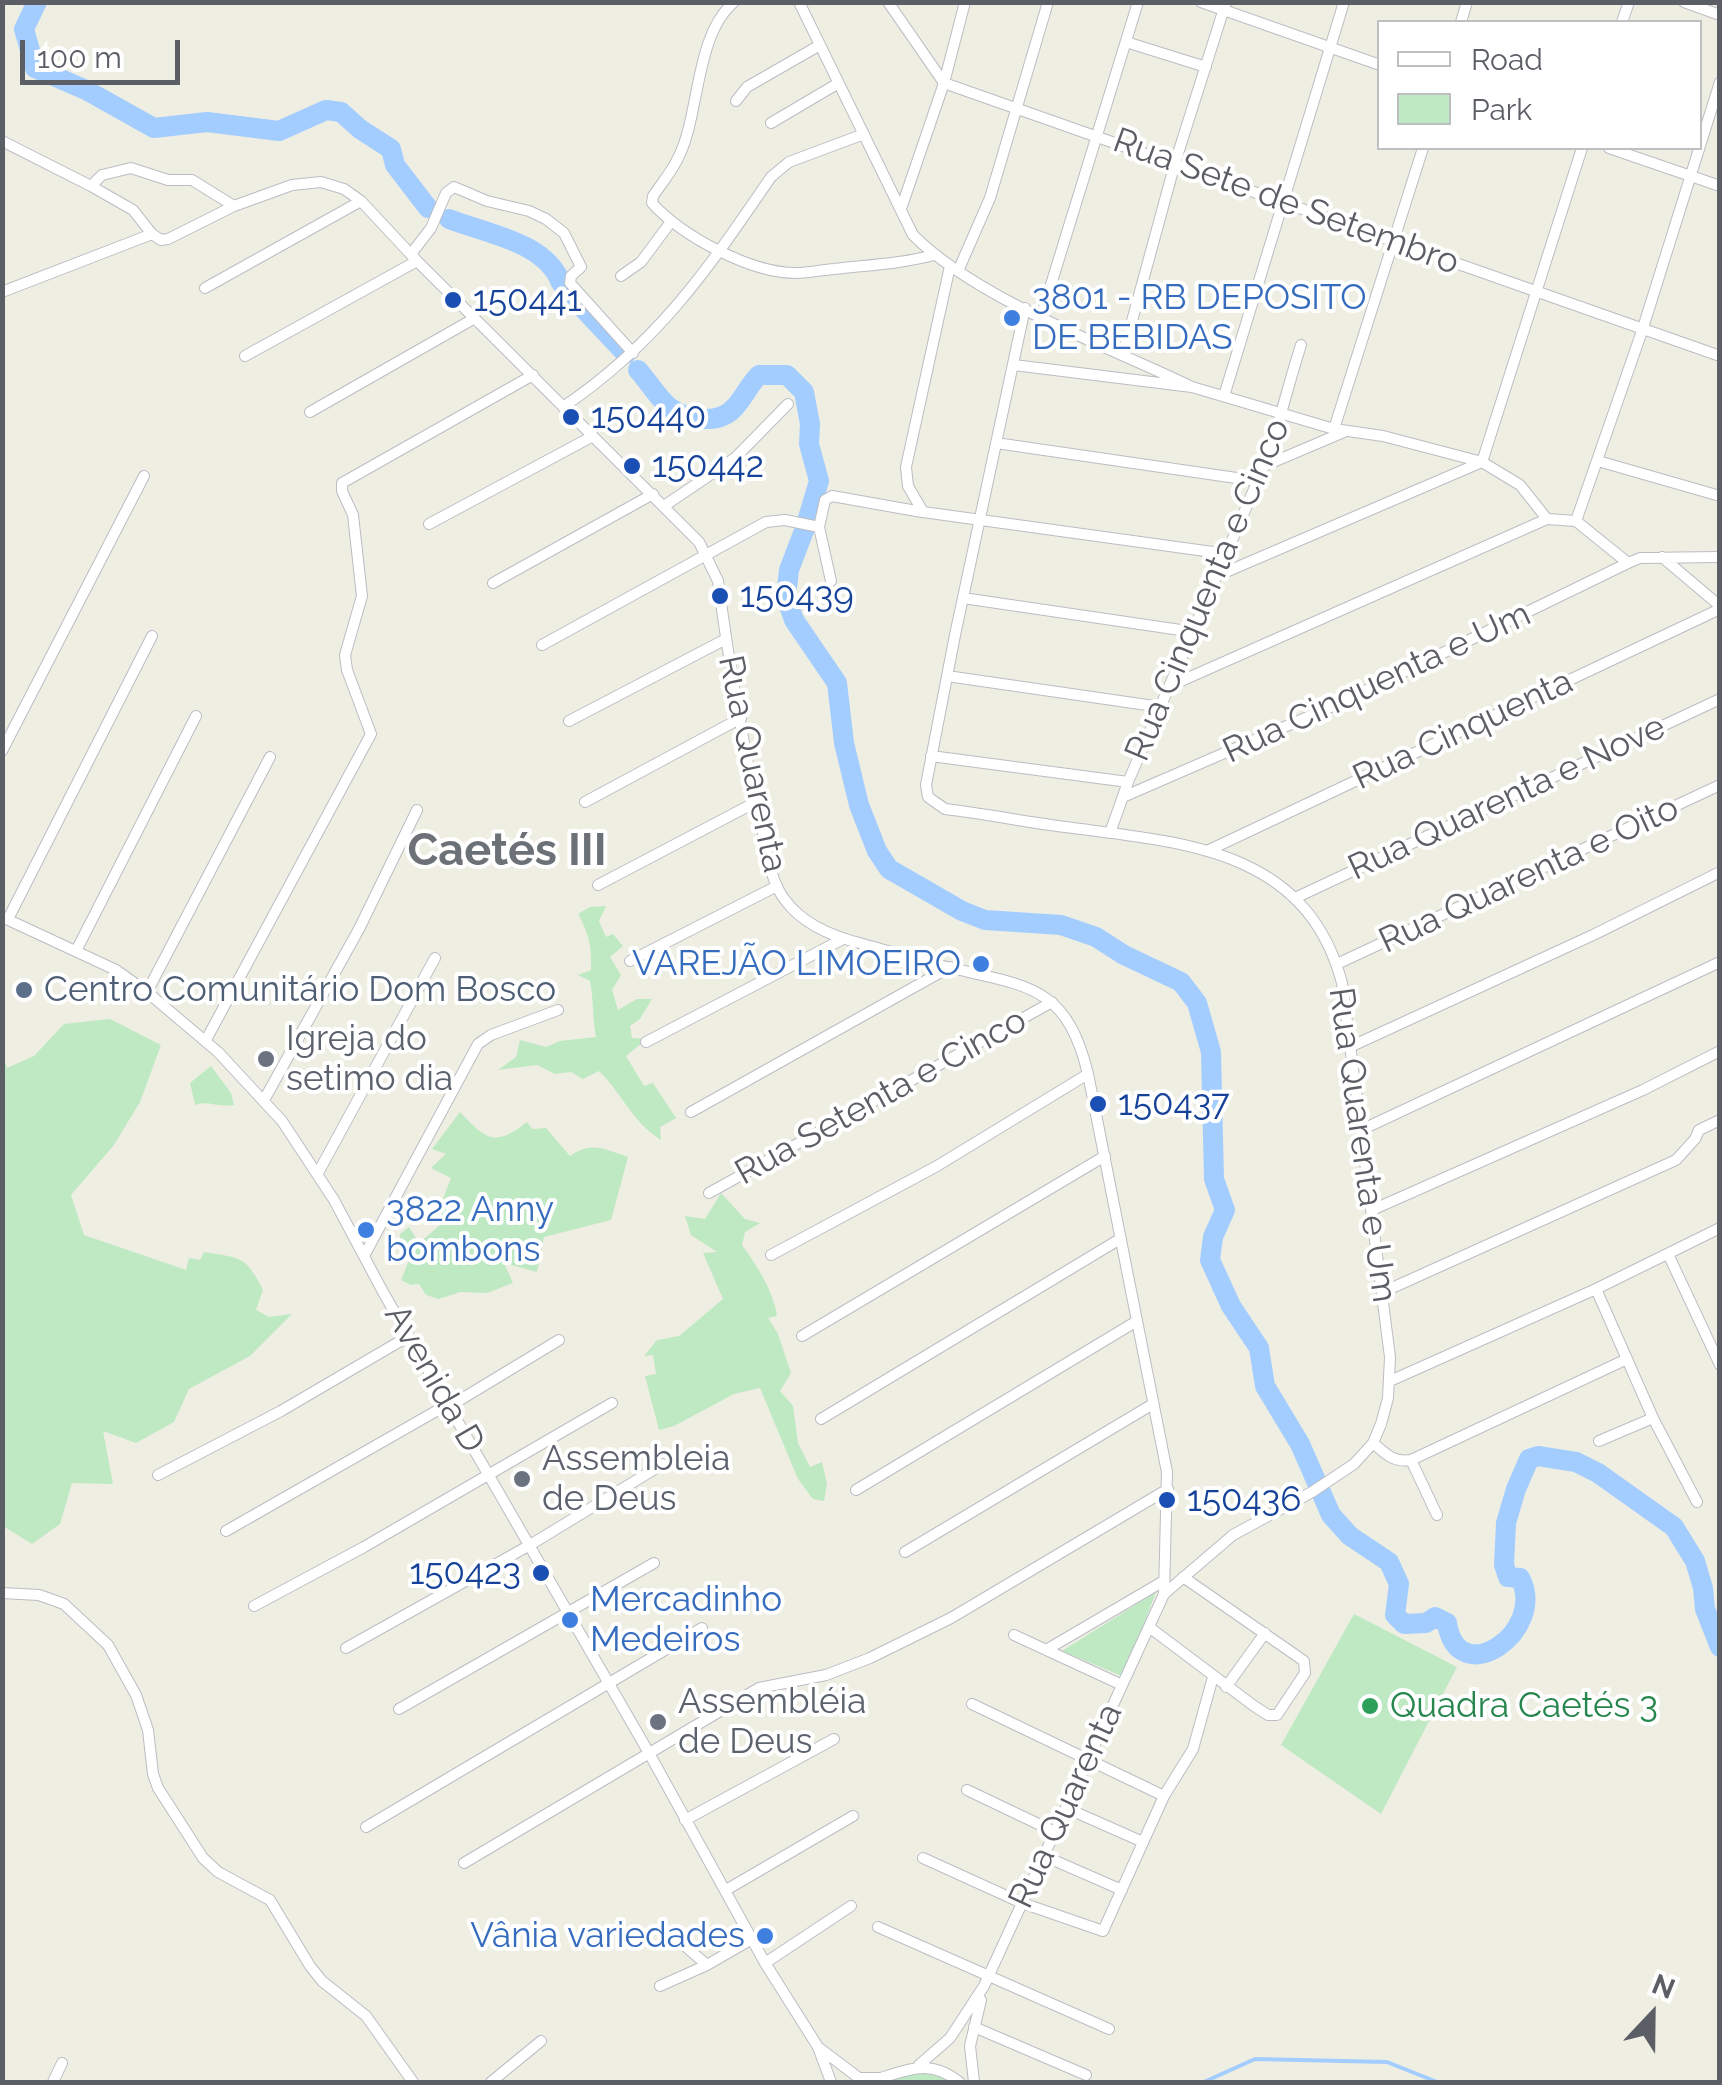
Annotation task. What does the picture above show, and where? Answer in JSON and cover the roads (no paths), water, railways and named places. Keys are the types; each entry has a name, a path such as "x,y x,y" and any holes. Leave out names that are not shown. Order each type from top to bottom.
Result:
{"street":[{"path":"734,2 724,12 708,51 679,157 651,200 670,223 720,250 765,268 794,274 870,268 934,255"},
{"path":"799,2 914,234 934,255 1041,317 1192,387"},
{"path":"888,2 944,83"},
{"path":"902,206 944,83 965,2"},
{"path":"923,512 908,486 906,467 954,269 990,198 1048,2"},
{"path":"1041,317 1138,2"},
{"path":"1201,2 1225,6 1377,64"},
{"path":"1224,396 1344,2"},
{"path":"1684,2 1720,14"},
{"path":"1124,354 1175,162 1225,6"},
{"path":"1126,42 1206,67"},
{"path":"736,101 747,87 820,45"},
{"path":"1702,140 1720,82"},
{"name":"Rua Sete de Setembro","path":"944,83 1720,356"},
{"path":"771,123 837,84"},
{"path":"563,406 633,353 695,286 782,167 864,134"},
{"path":"2,142 133,210 152,234 168,239 234,206"},
{"path":"1264,466 1339,430 1422,150"},
{"path":"1219,575 1482,462 1581,150"},
{"path":"1615,150 1720,186"},
{"path":"1576,520 1699,150"},
{"path":"90,186 102,175 132,168 168,180 192,180 234,206"},
{"name":"Rua Quarenta","path":"234,206 304,182 336,185 361,201 653,494 708,555 718,580 756,802 777,886 807,922 843,939 1018,984 1052,1002 1080,1041 1168,1489 1166,1587 986,1981 950,2038 919,2065 880,2080"},
{"path":"245,356 414,258 446,193 454,187 501,206 536,213 564,233 581,265 570,282 633,353"},
{"path":"205,288 361,201"},
{"path":"621,276 640,262 670,223"},
{"path":"2,292 152,234"},
{"name":"Rua Quarenta e Um","path":"1025,308 931,756 928,796 944,809 1206,851 1244,862 1295,898 1316,923 1337,964 1352,1046 1383,1292 1390,1382 1372,1442 1354,1464 1335,1478 1233,1535 1166,1587"},
{"path":"310,412 476,318"},
{"name":"Rua Cinquenta e Cinco","path":"1110,833 1128,782 1264,466 1284,414 1300,344"},
{"path":"1014,365 1192,387 1339,430 1383,436 1482,462 1520,485 1546,518"},
{"path":"206,1040 371,734 347,670 346,655 362,596 352,515 342,483 533,376"},
{"path":"664,506 735,458 788,404"},
{"path":"429,524 593,436"},
{"path":"996,443 1257,482"},
{"path":"1598,461 1720,496"},
{"path":"2,751 144,476"},
{"path":"493,583 653,494"},
{"path":"831,581 818,526 825,500 832,496 1227,554"},
{"path":"1172,684 1546,518 1576,520 1628,564"},
{"path":"542,645 766,522 786,520 818,526"},
{"path":"1661,556 1720,608"},
{"name":"Rua Cinquenta e Um","path":"1123,797 1342,702 1640,558 1720,557"},
{"path":"964,598 1194,632"},
{"name":"Rua Cinquenta","path":"1206,851 1720,608"},
{"path":"5,918 152,636"},
{"path":"569,721 726,639"},
{"path":"947,676 1161,707"},
{"name":"Rua Quarenta e Nove","path":"1295,898 1720,698"},
{"path":"76,951 196,716"},
{"path":"585,802 741,718"},
{"path":"931,756 1128,782"},
{"path":"148,992 270,758"},
{"name":"Rua Quarenta e Oito","path":"1337,964 1720,785"},
{"path":"598,885 756,802"},
{"path":"264,1100 359,929 417,810"},
{"path":"1352,1046 1720,872"},
{"path":"630,961 777,886"},
{"name":"Avenida D","path":"5,918 116,970 148,992 206,1040 264,1100 318,1173 765,1963 818,2047 831,2082"},
{"path":"646,1042 843,939"},
{"path":"318,1173 435,958"},
{"path":"1361,1130 1720,962"},
{"path":"691,1112 950,968"},
{"name":"Rua Setenta e Cinco","path":"709,1193 1052,1002"},
{"path":"364,1256 478,1044 491,1035 558,1010"},
{"path":"1372,1210 1643,1090 1720,1050"},
{"path":"771,1254 937,1166 1088,1074"},
{"path":"1383,1292 1676,1160 1696,1139 1698,1130 1720,1120"},
{"path":"802,1336 1105,1156"},
{"path":"1390,1382 1720,1228"},
{"path":"820,1419 1120,1239"},
{"path":"1668,1254 1720,1365"},
{"path":"1596,1288 1653,1418 1696,1502"},
{"path":"856,1490 1137,1321"},
{"path":"158,1475 281,1411 409,1336"},
{"path":"226,1531 450,1406 559,1340"},
{"path":"1372,1442 1400,1462 1411,1460 1627,1360"},
{"path":"254,1606 364,1548 612,1403"},
{"path":"905,1552 1153,1404"},
{"path":"1599,1441 1653,1418"},
{"path":"1411,1460 1438,1515"},
{"path":"346,1648 663,1464"},
{"path":"464,1862 759,1688 838,1671 951,1618 1168,1489"},
{"path":"399,1709 654,1563"},
{"path":"1149,1627 1268,1715 1277,1715 1306,1668 1304,1662 1183,1577"},
{"path":"1046,1650 1166,1587"},
{"path":"2,1593 39,1596 64,1604 108,1645 136,1695 148,1730 158,1788 203,1858 218,1872 270,1900 310,1966 322,1981 366,2016 412,2082"},
{"path":"366,1826 702,1628"},
{"path":"1226,1686 1265,1633"},
{"path":"1014,1635 1122,1685"},
{"path":"922,1858 1022,1903 1101,1932 1106,1929 1164,1796 1192,1749 1213,1677"},
{"path":"972,1704 1164,1796"},
{"path":"685,1820 834,1739"},
{"path":"967,1790 1055,1832"},
{"path":"1066,1808 1143,1842"},
{"path":"726,1890 853,1816"},
{"path":"1044,1856 1122,1890"},
{"path":"765,1963 851,1906"},
{"path":"878,1927 986,1981 1110,2028"},
{"path":"670,1933 707,1966"},
{"path":"660,1986 707,1966 752,1940"},
{"name":"Rua Quarenta","path":"975,2082 970,2046 986,1981"},
{"path":"974,2027 1086,2075"},
{"path":"491,2082 541,2041"},
{"name":"Avenida D","path":"818,2047 859,2078 880,2080"},
{"path":"53,2082 62,2063"},
{"path":"919,2065 942,2070 959,2082"}],"waterway":[{"path":"37,2 24,29 35,68 86,90 154,128 207,122 279,131 326,110 341,112 391,149 395,165 428,208"},
{"path":"449,219 529,249 543,258 561,283"},
{"path":"577,302 626,354"},
{"path":"638,370 669,407 703,419 729,413 759,375 787,375 804,392 809,444 819,481 807,521"},
{"path":"805,528 789,570 786,597 794,620 837,683 844,743 859,805 877,851 889,869 985,920 1061,925 1096,937 1181,982 1197,1003 1211,1052 1214,1179 1225,1210 1213,1237 1210,1260 1231,1306 1259,1348 1265,1386 1300,1444 1331,1515 1350,1536 1389,1562 1399,1584 1395,1615 1404,1624 1426,1623 1435,1617 1447,1623 1454,1643 1467,1653 1498,1647 1512,1634 1522,1617 1525,1598 1520,1578 1508,1577 1504,1565 1506,1523 1529,1459 1538,1456 1576,1462 1598,1473 1674,1527 1695,1561 1705,1609 1720,1647"},
{"path":"1204,2082 1255,2059 1387,2062 1437,2082"}],"place":[{"name":"150441","path":"453,300"},
{"name":"3801 - RB DEPOSITO DE BEBIDAS","path":"1012,318"},
{"name":"150440","path":"571,417"},
{"name":"150442","path":"632,466"},
{"name":"150439","path":"720,596"},
{"name":"VAREJÃO LIMOEIRO","path":"981,964"},
{"name":"Centro Comunitário Dom Bosco","path":"24,990"},
{"name":"Igreja do setimo dia","path":"266,1059"},
{"name":"150437","path":"1098,1104"},
{"name":"3822 Anny bombons","path":"366,1230"},
{"name":"Assembleia de Deus","path":"522,1479"},
{"name":"150436","path":"1167,1500"},
{"name":"150423","path":"541,1573"},
{"name":"Mercadinho Medeiros","path":"570,1620"},
{"name":"Quadra Caetés 3","path":"1370,1706"},
{"name":"Assembléia de Deus","path":"658,1722"},
{"name":"Vânia variedades","path":"765,1936"}],"district":[{"name":"Caetés III","path":"507,851"}]}
